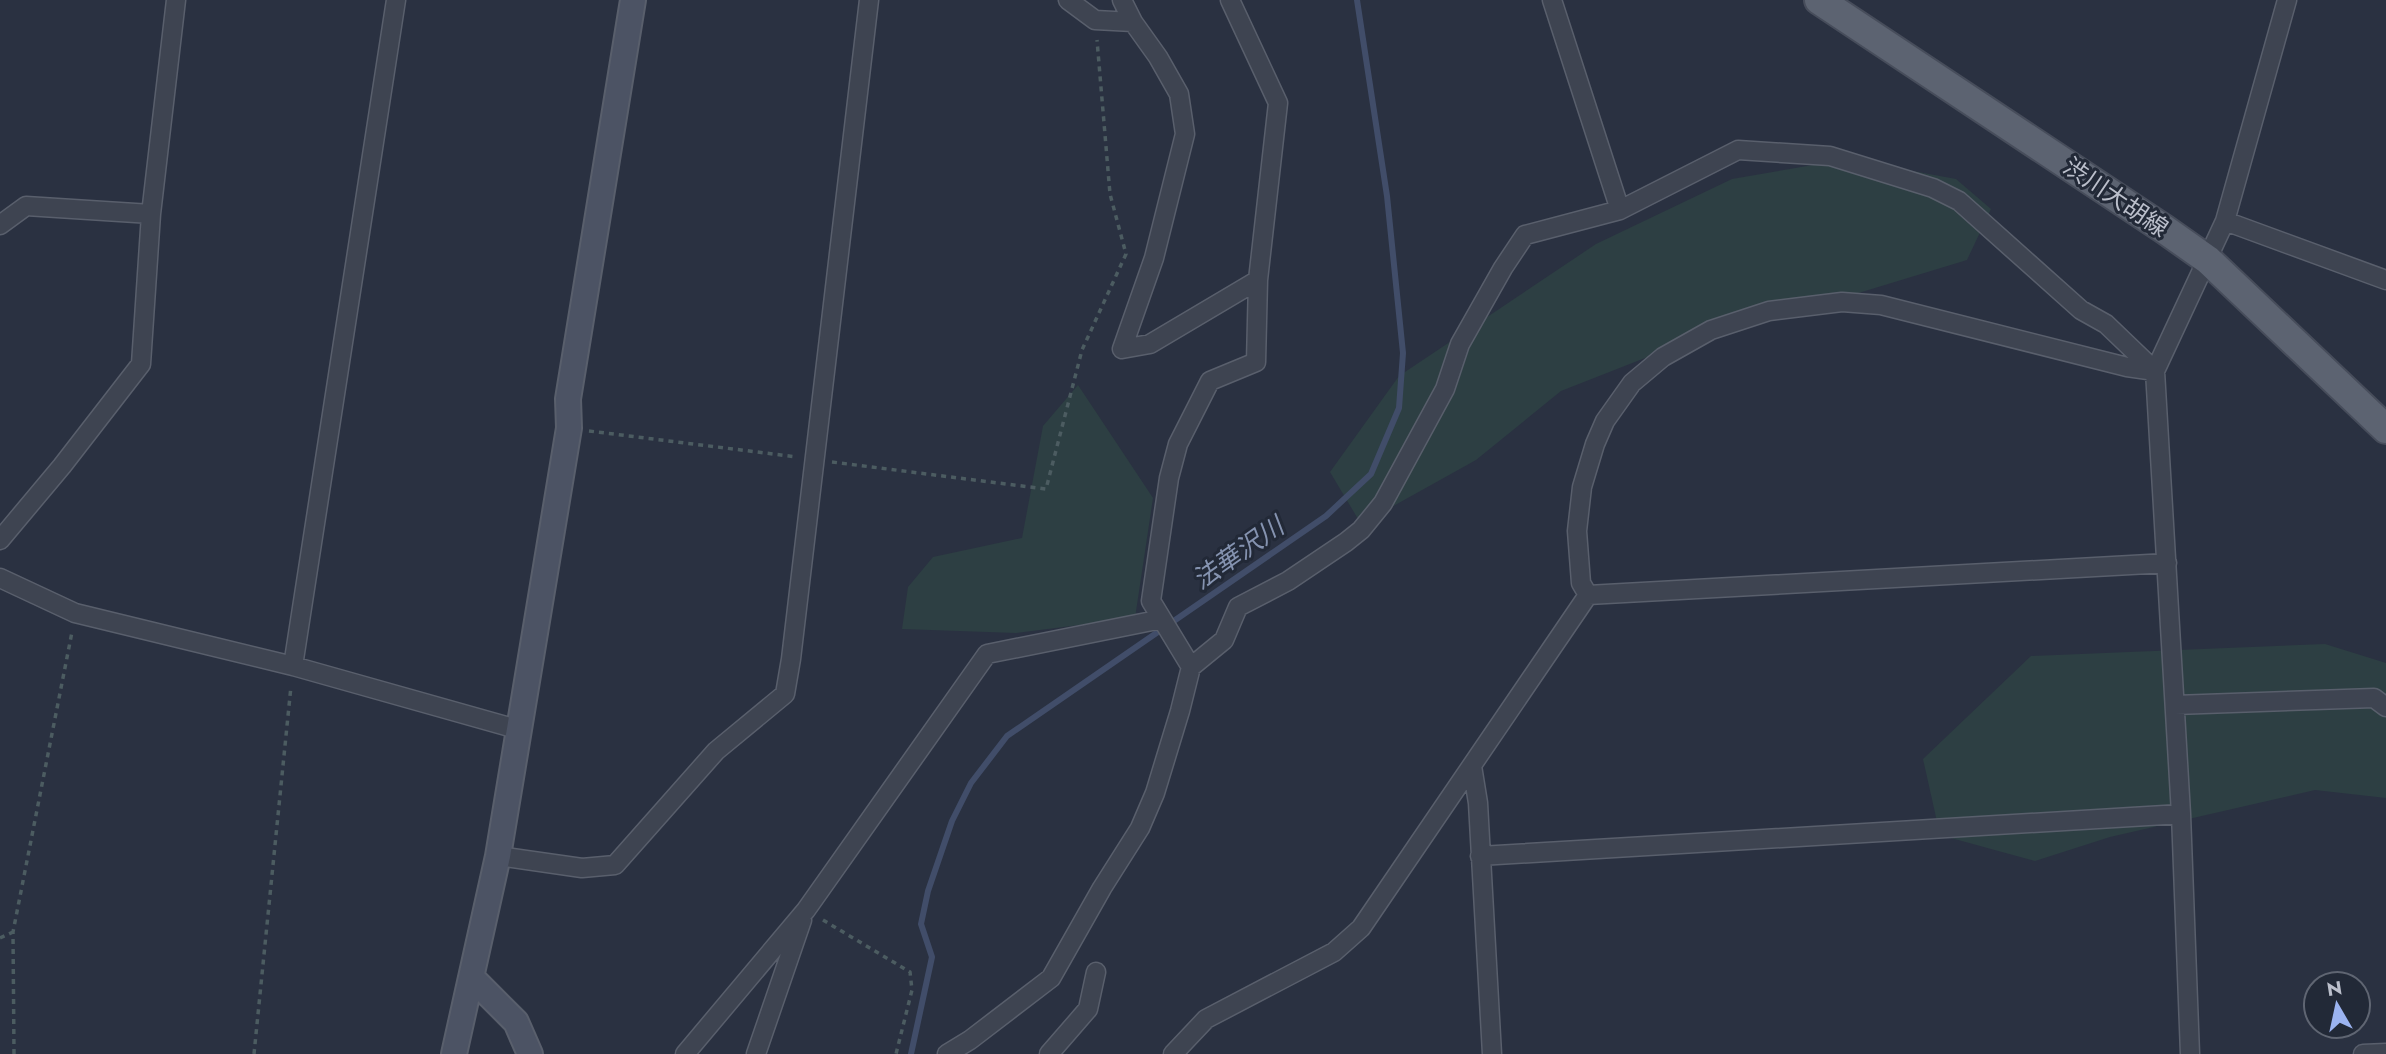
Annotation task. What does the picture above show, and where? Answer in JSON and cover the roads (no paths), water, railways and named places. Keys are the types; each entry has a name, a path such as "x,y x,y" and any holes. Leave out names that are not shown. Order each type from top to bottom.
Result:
{"main road":[{"name":"渋川大胡線","path":"1819,0 2208,260 2386,429"}],"street":[{"path":"0,540 141,364 151,214 176,0"},
{"path":"293,666 396,0"},
{"path":"454,1054 498,856 520,730 569,429 568,399 633,0"},
{"path":"498,856 582,868 615,865 716,751 785,694 795,632 869,0"},
{"path":"1068,0 1095,20 1133,22"},
{"path":"1122,0 1179,94 1185,134 1154,258 1122,349 1150,344 1258,280"},
{"path":"1191,667 1151,601 1169,478 1178,444 1210,381 1256,362 1258,280 1278,103 1230,0"},
{"path":"1552,0 1620,210"},
{"path":"2190,1054 2181,814 2155,371 2225,221 2287,0"},
{"path":"947,1054 1051,978 1140,828 1159,781 1191,667 1224,640 1238,607 1288,580 1346,542 1361,530 1383,503 1445,389 1460,344 1503,268 1525,236 1620,210 1738,150 1829,156 1933,188 1959,201 2081,310 2106,324 2155,371"},
{"path":"0,225 26,206 151,214"},
{"path":"2225,221 2386,280"},
{"path":"1588,594 1581,583 1577,531 1582,487 1605,421 1632,383 1663,357 1712,330 1769,311 1842,302 1881,305 2127,367 2155,371"},
{"path":"1588,594 2167,563"},
{"path":"0,578 75,613 293,666 520,730"},
{"path":"1173,1054 1206,1019 1334,952 1361,928 1588,594"},
{"path":"685,1054 806,910 987,654 1162,619"},
{"path":"2175,705 2374,698 2386,707"},
{"path":"1472,766 1478,803 1492,1054"},
{"path":"1480,856 2181,814"},
{"path":"755,1054 806,910"},
{"path":"1049,1054 1088,1009 1096,972"},
{"path":"471,978 516,1022 530,1054"},
{"path":"2363,1054 2386,1053"}],"waterway":[{"name":"法華沢川","path":"911,1054 932,957 921,924 928,891 952,821 971,783 1007,736 1326,516 1371,474 1399,408 1403,353 1387,196 1357,0"}]}
